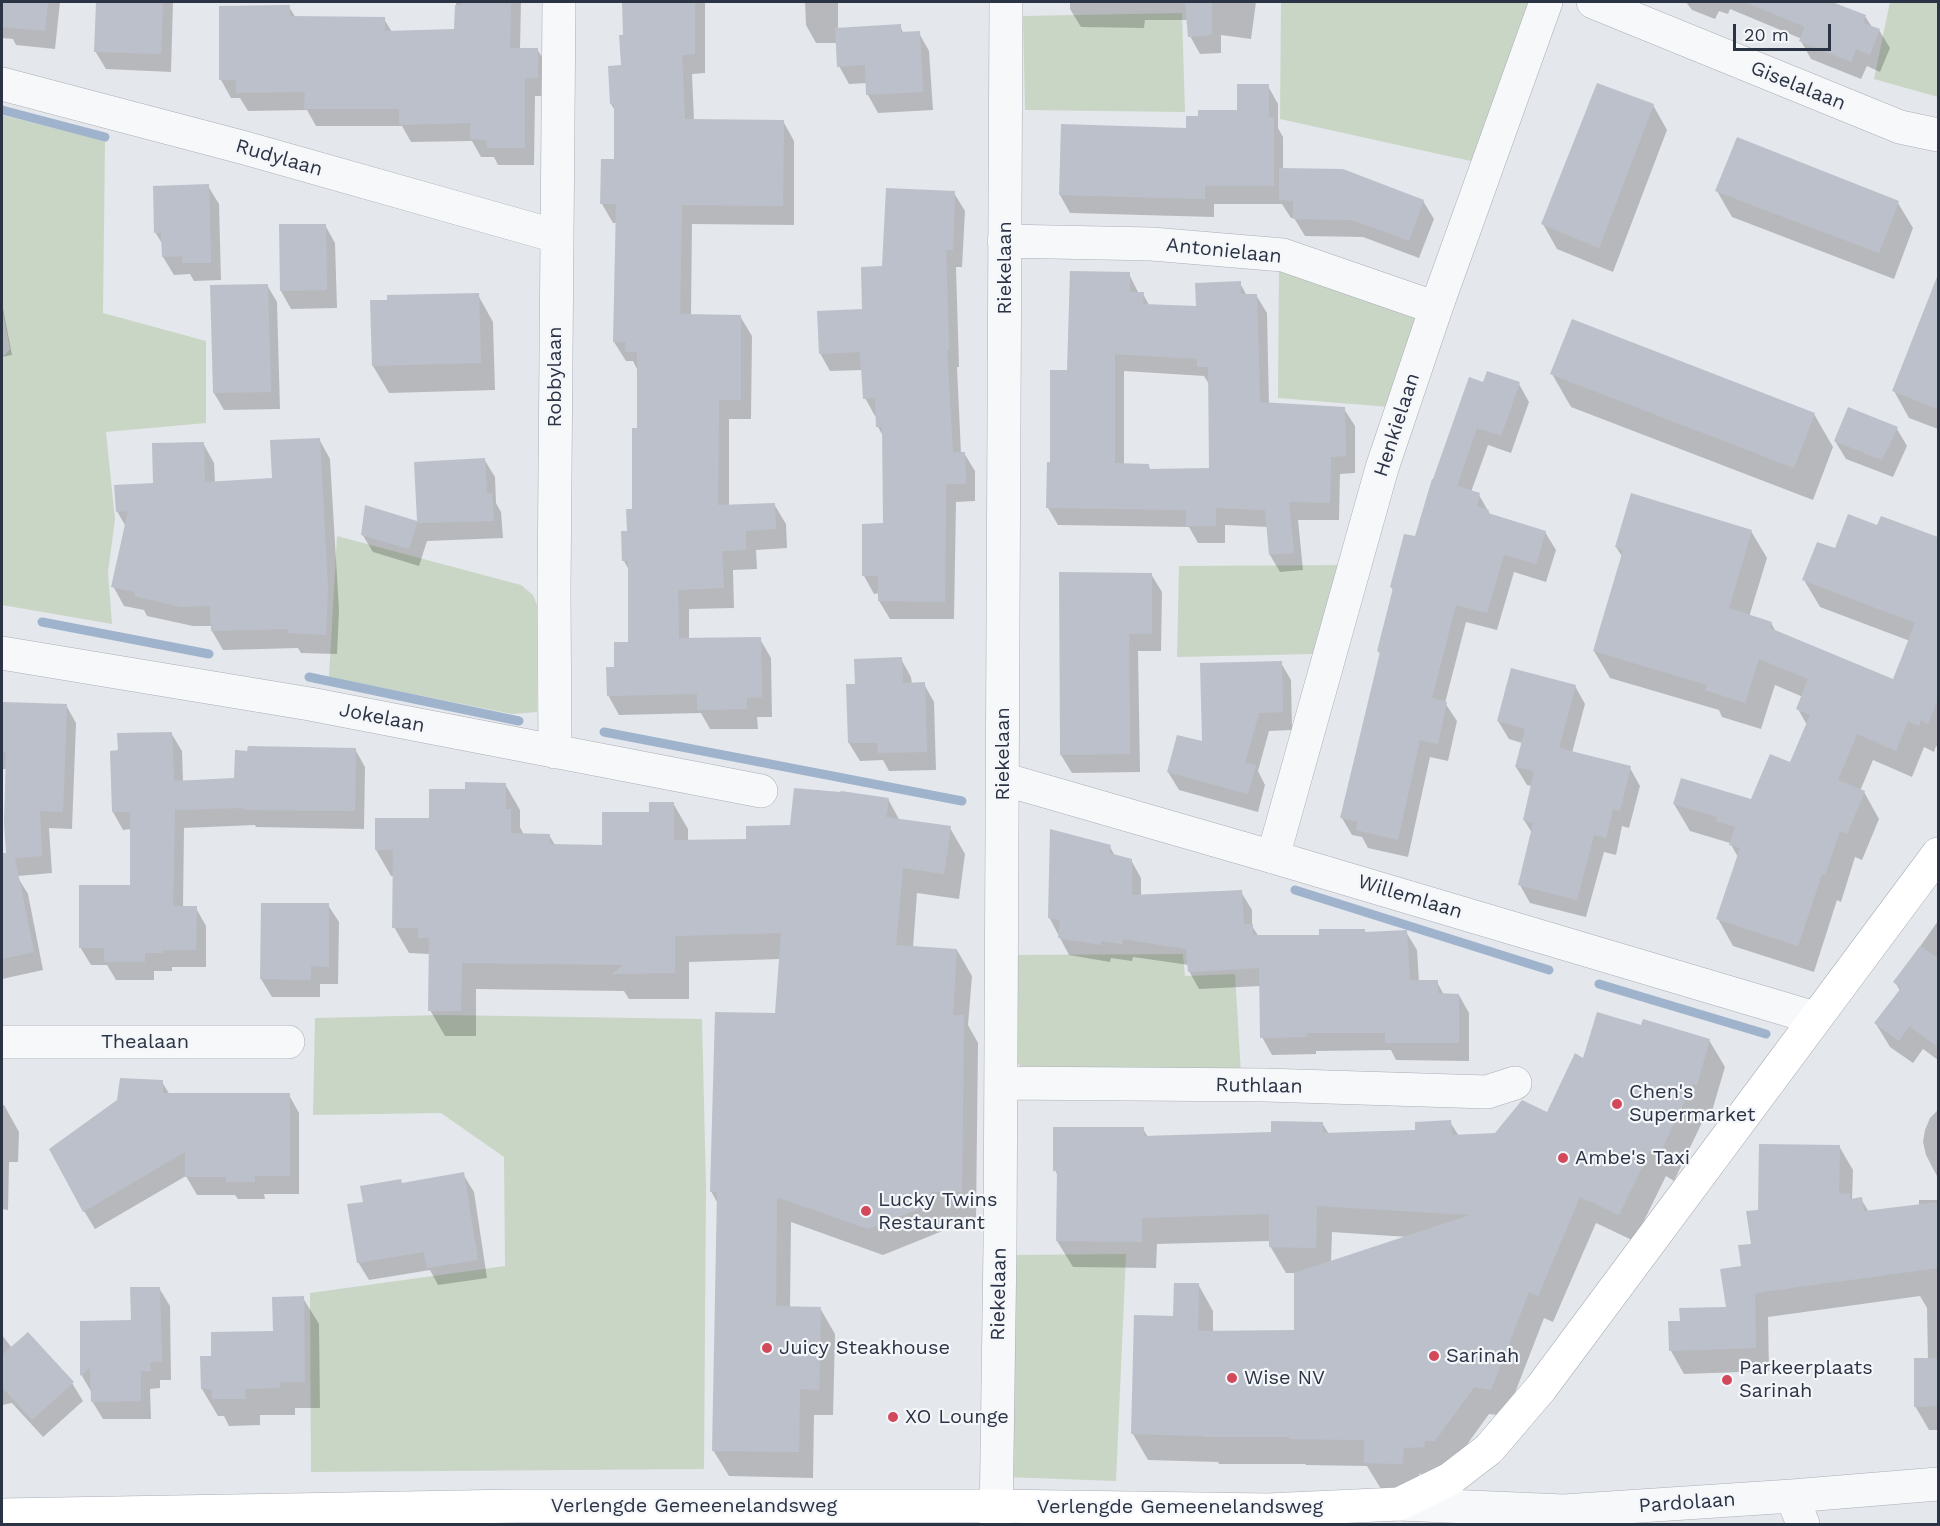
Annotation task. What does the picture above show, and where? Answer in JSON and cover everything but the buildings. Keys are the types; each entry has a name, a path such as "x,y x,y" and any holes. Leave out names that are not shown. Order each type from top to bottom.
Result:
{"street":[{"name":"Robbylaan","path":"555,752 559,2"},
{"name":"Riekelaan","path":"995,1515 1000,1246 1006,2"},
{"name":"Henkielaan","path":"1273,857 1382,468 1436,308 1546,2"},
{"name":"Giselalaan","path":"1593,2 1900,128 1938,135"},
{"name":"Rudylaan","path":"2,84 245,148 556,236"},
{"name":"Antonielaan","path":"1005,241 1152,244 1283,255 1436,308"},
{"name":"Jokelaan","path":"2,653 310,704 761,791"},
{"name":"Willemlaan","path":"1003,779 1815,1018"},
{"name":"Verlengde Gemeenelandsweg","path":"2,1515 995,1515 1268,1510 1399,1504 1450,1479 1489,1449 1541,1388 1938,854"},
{"name":"Thealaan","path":"2,1042 288,1042"},
{"name":"Ruthlaan","path":"1001,1083 1265,1085 1487,1092 1515,1083"},
{"name":"Pardolaan","path":"1399,1504 1564,1512 1798,1510 1938,1484"}],"green space":[{"path":"1281,2 1529,2 1475,162 1280,119"},
{"path":"1890,2 1938,2 1938,97 1874,79"},
{"path":"1182,13 1185,112 1025,110 1023,16"},
{"path":"2,115 105,141 103,313 206,341 206,423 106,432 115,519 108,572 112,624 2,605 2,358 10,349 2,309"},
{"path":"1279,264 1408,308 1420,320 1389,407 1278,398"},
{"path":"337,536 521,585 533,595 537,605 537,712 512,714 329,677"},
{"path":"1342,565 1313,654 1177,657 1179,566"},
{"path":"1183,954 1185,976 1235,974 1241,1074 1023,1069 1015,1060 1015,955"},
{"path":"443,1015 702,1019 706,1187 704,1469 311,1472 310,1293 505,1266 504,1157 441,1113 313,1115 315,1018"},
{"path":"1126,1254 1116,1481 1004,1477 1011,1255"}],"waterway":[{"path":"2,110 105,137"},
{"path":"42,622 209,654"},
{"path":"309,677 519,721"},
{"path":"604,732 962,801"},
{"path":"1295,890 1549,970"},
{"path":"1599,984 1766,1034"}],"place":[{"name":"Chen's Supermarket","path":"1617,1104"},
{"name":"Ambe's Taxi","path":"1563,1158"},
{"name":"Lucky Twins Restaurant","path":"866,1211"},
{"name":"Juicy Steakhouse","path":"767,1348"},
{"name":"Sarinah","path":"1434,1356"},
{"name":"Wise NV","path":"1232,1378"},
{"name":"Parkeerplaats Sarinah","path":"1727,1380"},
{"name":"XO Lounge","path":"893,1417"}]}
